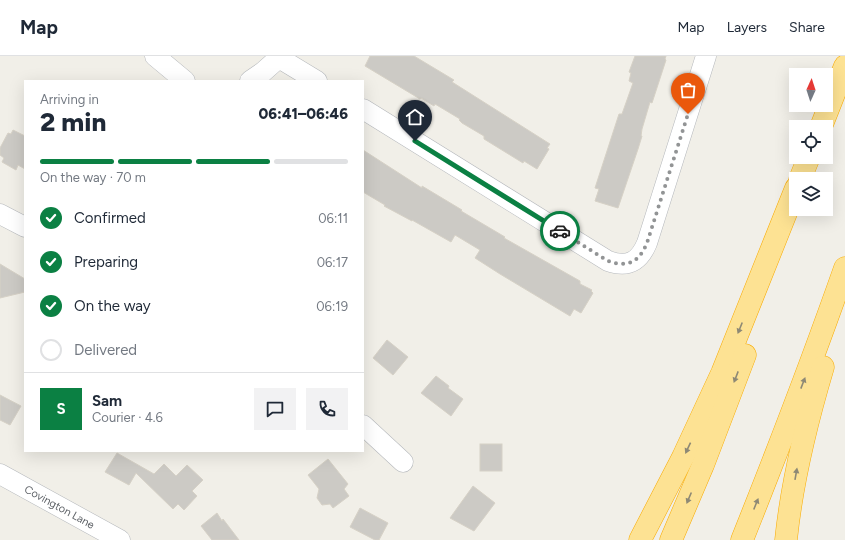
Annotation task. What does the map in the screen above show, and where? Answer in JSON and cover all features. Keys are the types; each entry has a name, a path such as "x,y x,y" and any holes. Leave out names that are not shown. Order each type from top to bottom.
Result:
{"highway":[{"path":"824,120 845,67"},
{"path":"827,120 845,67"},
{"path":"640,540 683,458 722,373 789,206"},
{"path":"671,540 703,465 760,314 795,216"},
{"path":"742,540 819,341 845,268"},
{"path":"786,540 797,466 809,416 845,293"}],"street":[{"path":"155,56 184,80"},
{"path":"364,110 608,261 623,264 638,258 643,252 647,243 706,56"},
{"path":"251,80 280,57 315,80"},
{"path":"0,214 24,226"},
{"path":"364,426 403,462"},
{"name":"Covington Lane","path":"0,474 120,540"}],"building":[{"path":"370,56 414,56 454,80 452,82 550,144 547,148 549,149 537,169 524,161 523,163 484,139 484,136 462,123 459,120 460,119 435,104 434,106 421,98 420,99 365,66"},
{"path":"635,56 666,56 666,60 652,103 650,102 642,129 642,136 618,208 595,201 599,189 595,188 619,114 622,114 633,83 629,81 631,73 629,72"},
{"path":"13,130 24,136 24,168 18,165 16,170 2,162 4,158 0,155 0,148 8,133 11,134"},
{"path":"364,151 422,188 422,186 462,210 461,211 505,237 504,238 580,281 580,284 592,290 591,291 593,293 581,313 574,309 570,316 475,258 480,250 455,235 451,242 384,206 385,205 364,193"},
{"path":"0,264 24,278 24,292 0,298"},
{"path":"387,340 408,357 393,375 373,358"},
{"path":"436,376 449,386 448,388 463,399 451,416 421,393"},
{"path":"0,395 21,406 10,425 0,420"},
{"path":"480,444 502,444 502,471 480,471"},
{"path":"117,453 154,474 164,464 176,476 187,465 203,480 192,491 197,496 184,510 178,504 173,509 136,473 129,485 105,472"},
{"path":"328,459 348,484 344,489 349,496 333,508 330,504 322,505 317,498 319,489 308,475"},
{"path":"473,486 495,503 474,531 450,518"},
{"path":"360,508 388,523 379,540 375,540 350,527"},
{"path":"217,513 239,540 212,540 201,526"}],"way so far":[{"path":"560,231 608,261 623,264 638,258 643,252 647,243 688,114"}],"route":[{"path":"415,141 560,231"}]}
